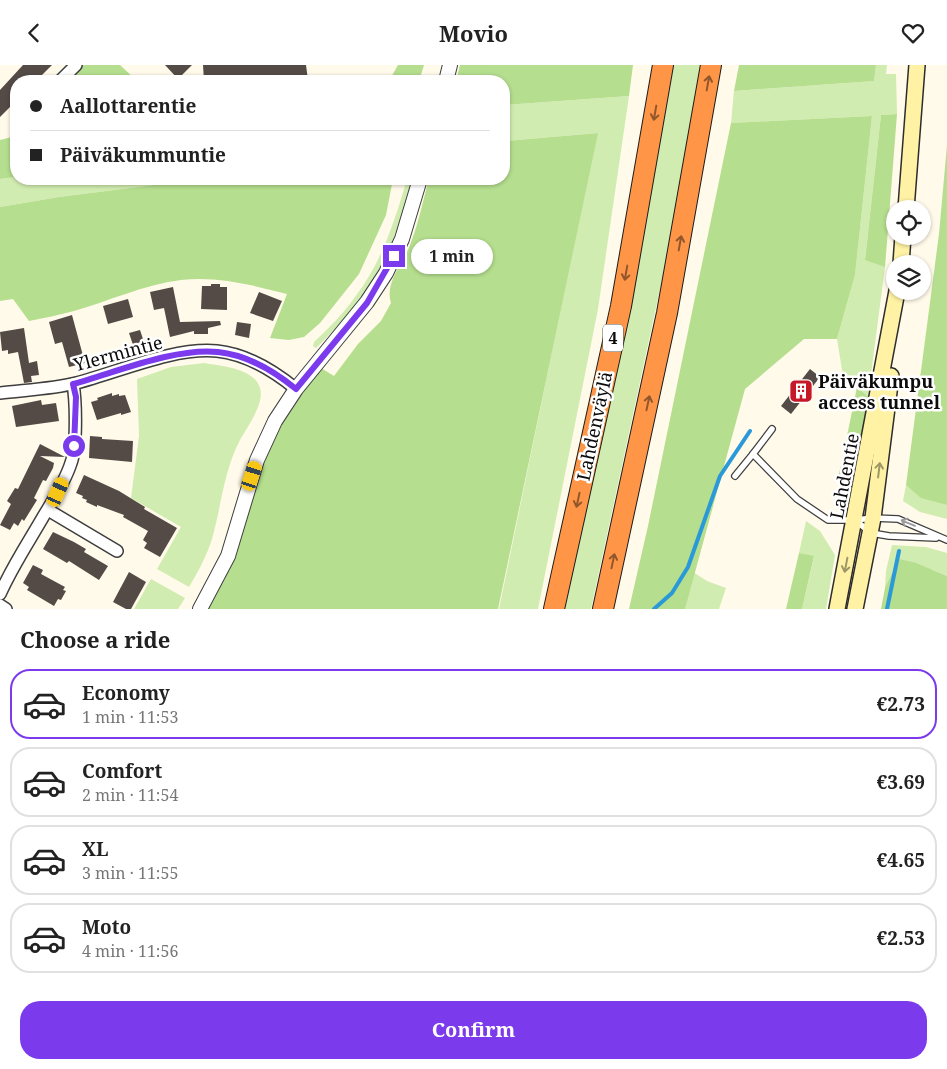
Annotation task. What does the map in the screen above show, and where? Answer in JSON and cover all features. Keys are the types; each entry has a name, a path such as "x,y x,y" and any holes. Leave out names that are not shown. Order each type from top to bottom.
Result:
{"highway":[{"name":"Lahdenväylä","path":"554,609 620,306 663,65"},
{"path":"603,609 667,313 711,65"}],"main road":[{"path":"907,200 917,65"},
{"name":"Lahdentie","path":"837,609 896,300"},
{"name":"Lahdentie","path":"855,609 872,525 900,309 899,300"}],"street":[{"path":"66,75 76,65"},
{"path":"200,609 228,556 260,453 275,421 296,389 367,303 386,273 402,239 418,185"},
{"name":"Ylermintie","path":"0,393 73,384 183,353 218,351 252,361 278,375 296,389"},
{"path":"0,594 58,492 73,457 76,397 73,384"},
{"path":"48,509 116,551"},
{"path":"0,605 6,609"}],"lane":[{"path":"735,477 772,429"},
{"path":"753,453 797,499 828,521 855,520 872,525 889,537 944,539"},
{"path":"855,520 872,525 898,519 944,539"}],"green space":[{"path":"82,65 120,65 131,75 71,75"},
{"path":"398,65 424,65 421,75 392,75"},
{"path":"460,65 633,65 629,96 510,105 510,75 458,75"},
{"path":"674,65 701,65 671,238 591,609 565,609 639,262"},
{"path":"739,65 876,65 874,81 734,91"},
{"path":"876,65 887,65 886,74 896,74 897,114 881,115 865,259 885,267 868,397 843,376 837,339 855,275 872,116 731,123 734,91 874,81"},
{"path":"629,96 598,309 538,609 499,609 597,133 510,140 510,105"},
{"path":"897,114 890,200 886,200 885,267 865,260 881,115"},
{"path":"872,116 855,275 837,339 804,339 745,389 685,609 629,609 648,526 731,123"},
{"path":"598,133 498,609 200,609 228,556 257,460 316,365 334,376 358,344 381,321 391,303 390,287 414,234 428,185 510,185 510,140"},
{"path":"10,138 10,178 0,179 0,140"},
{"path":"947,145 947,505 921,498 906,485 939,234"},
{"path":"10,178 10,185 154,185 59,197 0,207 0,179"},
{"path":"154,185 392,185 386,215 359,274 320,323 304,337 289,340 270,338 287,294 248,285 208,279 167,282 74,311 29,321 13,299 0,301 0,207 59,197"},
{"path":"405,185 411,185 397,228 378,271 352,310 316,348 313,346 314,342 346,309 373,270 392,225"},
{"path":"204,363 244,372 257,381 261,394 258,408 240,440 230,464 210,545 189,587 157,569 181,527 131,498 139,436 137,379 171,367"},
{"path":"857,387 868,397 861,447 846,441"},
{"path":"845,452 857,456 848,489 837,480"},
{"path":"906,485 921,497 947,505 947,519 920,512 903,501"},
{"path":"806,521 820,531 835,555 826,609 802,609 814,557 799,553"},
{"path":"892,545 926,547 947,553 947,576 933,570 885,588 886,571"},
{"path":"799,553 814,556 802,609 786,609"},
{"path":"899,559 916,563 947,576 947,609 881,609 885,588"},
{"path":"693,572 707,581 726,588 719,609 685,609"},
{"path":"151,579 185,598 178,609 134,609"}],"building":[{"path":"23,65 52,65 42,75 14,75"},
{"path":"165,65 192,65 182,75 174,75"},
{"path":"203,65 306,65 307,75 204,75"},
{"path":"10,79 10,107 0,117 0,90"},
{"path":"211,284 220,284 220,287 227,287 227,310 201,309 202,286 211,286"},
{"path":"173,287 180,322 220,321 221,325 208,328 208,334 194,334 194,331 170,337 164,308 154,310 150,292"},
{"path":"259,292 282,301 273,321 250,313"},
{"path":"128,299 133,317 108,324 103,306"},
{"path":"72,315 85,363 69,367 62,342 55,344 49,322"},
{"path":"237,322 251,324 249,338 235,335"},
{"path":"24,328 29,363 37,361 39,375 31,376 32,382 24,383 18,352 8,354 8,350 2,351 0,332"},
{"path":"140,330 145,345 134,348 129,333"},
{"name":"Päiväkumpu access tunnel","path":"810,369 820,377 791,414 781,406"},
{"path":"112,393 112,396 125,395 131,412 97,420 91,402"},
{"path":"41,400 42,405 56,403 59,421 16,427 12,406"},
{"path":"90,436 102,437 102,439 133,441 132,462 89,458"},
{"path":"40,444 65,457 40,456 54,463 53,468 46,481 43,480 34,498 37,500 24,521 22,519 18,526 14,523 10,530 0,525 11,504 7,501 15,488 18,489"},
{"path":"84,475 119,491 145,507 144,509 177,528 160,557 144,548 147,543 143,540 148,531 123,517 124,515 86,502 87,500 82,498 83,496 76,493"},
{"path":"53,532 86,549 84,552 108,566 99,580 69,561 67,563 43,549"},
{"path":"33,565 43,570 41,574 65,587 63,590 66,591 61,600 58,599 54,606 27,590 29,587 23,583"},
{"path":"129,572 146,582 131,609 126,609 113,602"}],"waterway":[{"path":"654,609 672,593 688,567 720,476 750,431"},
{"path":"887,609 899,551"}],"place":[{"name":"Päiväkumpu access tunnel","path":"801,391"}],"route":[{"path":"74,446 76,397 73,384 183,353 218,351 252,361 278,375 296,389 367,303 386,273 394,256"}]}
